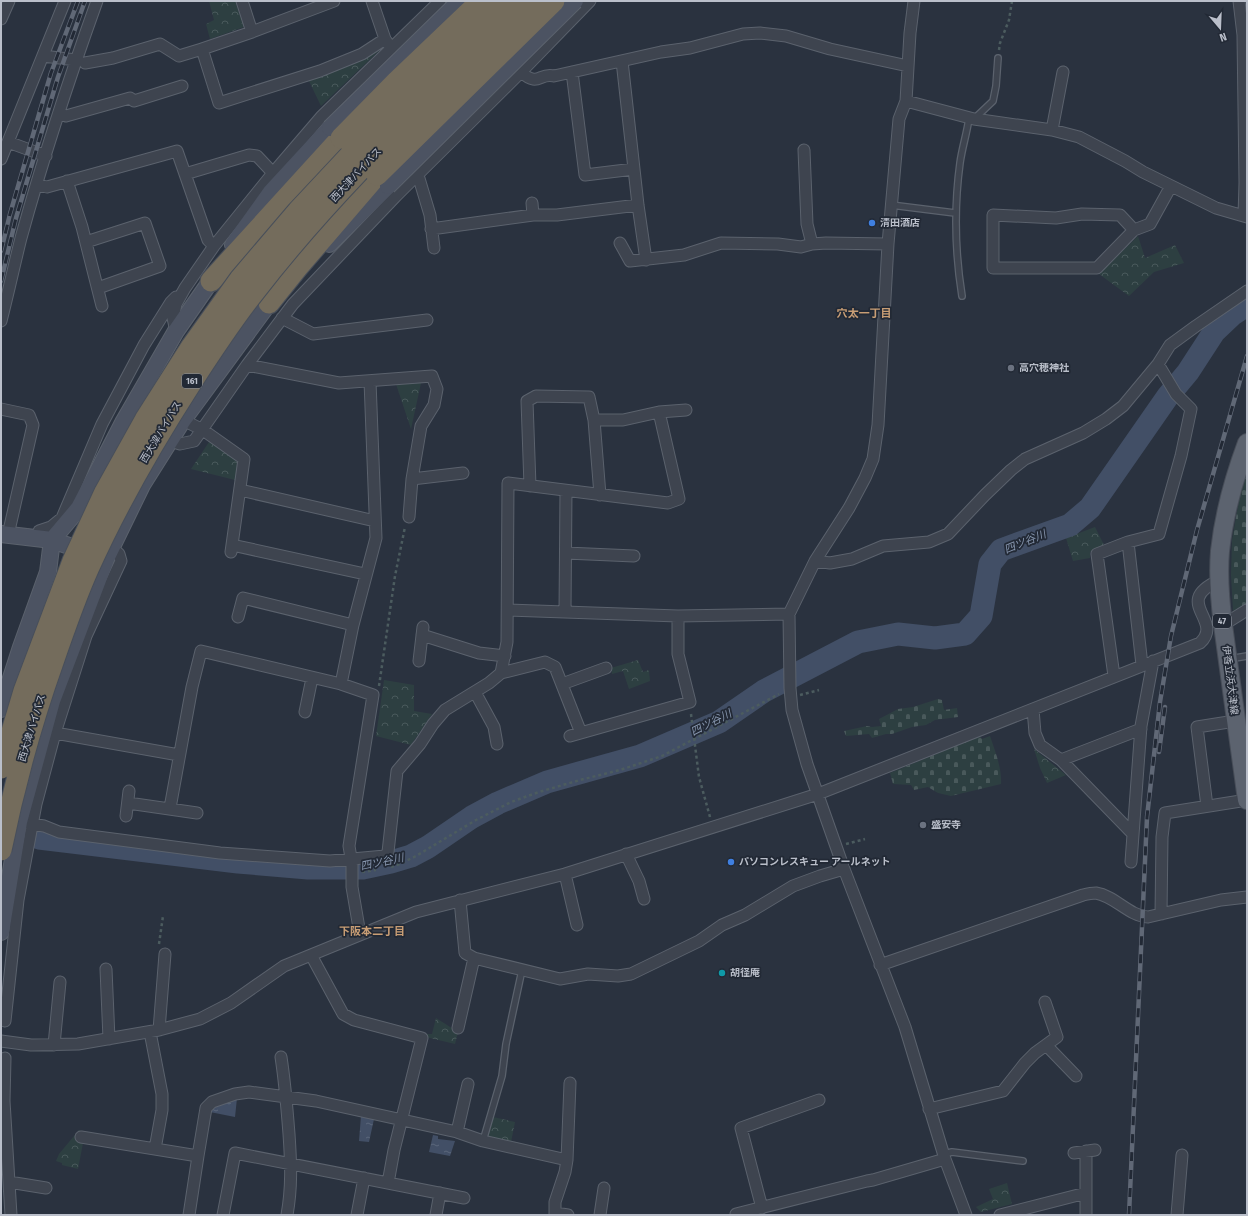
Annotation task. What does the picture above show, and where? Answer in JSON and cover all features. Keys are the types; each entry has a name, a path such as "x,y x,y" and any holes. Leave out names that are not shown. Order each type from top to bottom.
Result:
{"highway":[{"path":"212,281 336,133 396,82 481,1"},
{"name":"西大津バイパス","path":"1,768 24,691 73,561 105,492 146,420 192,346 240,279 298,211 356,149 504,1"},
{"name":"西大津バイパス","path":"15,847 11,802 41,695 65,627 89,567 123,498 162,429 210,354 255,291 312,223 369,161 529,1"},
{"path":"276,311 297,268 383,181 554,1"}],"main road":[{"name":"伊香立浜大津線","path":"1247,443 1233,484 1220,551 1220,601 1235,721 1247,800"}],"street":[{"path":"1,19 9,1"},
{"path":"1,159 65,1"},
{"path":"1,321 37,185 59,113 80,61 97,1"},
{"path":"242,1 252,32"},
{"path":"43,56 80,61 113,58 160,44 179,56 252,32 334,1"},
{"path":"372,1 388,43 468,125"},
{"path":"176,331 174,318 176,304 185,288 214,246 321,117 388,43 440,1"},
{"path":"336,133 460,1"},
{"path":"383,181 575,1"},
{"path":"25,823 52,701 109,553 142,485 183,420 276,311 293,304 396,196 590,1"},
{"path":"914,1 910,33 906,101 899,119 891,205 878,425 873,458 865,478 849,508 815,561 789,614 790,686 792,710 807,764 844,869 905,1027 944,1157 966,1215"},
{"path":"906,101 972,118 1052,130 1079,137 1125,161 1142,172 1216,208 1245,216 1245,36 1240,1"},
{"path":"521,72 533,80 550,75 554,76 661,52 690,48 743,34 760,33 786,36 830,49 908,66"},
{"path":"202,49 219,104 320,71 388,43"},
{"path":"622,61 638,205 646,260"},
{"path":"572,72 585,175 634,169"},
{"path":"1052,130 1062,72"},
{"path":"59,113 66,116 130,98 134,101 182,86"},
{"path":"8,142 46,156"},
{"path":"804,150 807,224 812,244"},
{"path":"37,185 47,187 177,151 208,240 214,246"},
{"path":"185,174 249,155 257,156 273,173"},
{"path":"418,175 430,215 434,248"},
{"path":"67,181 86,242 102,306"},
{"path":"1134,230 1120,214 1082,214 1056,218 993,215 993,268 1097,268 1134,230 1150,224 1171,186"},
{"path":"532,203 533,215"},
{"path":"431,229 533,215 557,215 638,205"},
{"path":"86,242 145,223 160,266 98,288"},
{"path":"620,243 630,261 684,255 721,243 778,244 801,247 812,244 826,243 888,244"},
{"path":"44,539 79,508 124,421 176,331 212,281"},
{"path":"1,709 21,647 48,572 44,539 39,531 51,527 62,518 102,424 140,352 171,302 185,288"},
{"path":"815,561 830,563 852,559 883,546 929,542 948,534 1010,470 1026,459 1083,433 1106,419 1123,406 1158,364 1170,346 1247,290"},
{"path":"276,311 312,334 427,320"},
{"path":"170,441 180,444 194,441 203,430 248,365 276,311"},
{"path":"1114,676 1097,554 1128,542 1159,534 1181,456 1191,409 1176,394 1158,364"},
{"path":"248,365 339,383 432,376 437,389 434,405 421,426 412,479 409,517"},
{"path":"341,684 365,574 376,538 370,381"},
{"path":"530,486 528,401 536,396 589,397 594,420 600,495"},
{"path":"1,409 30,415 33,425 5,535 44,539 119,554 121,561 86,636 55,734 25,823 15,847 1,932"},
{"path":"594,420 623,420 659,412 686,410"},
{"path":"501,672 507,642 508,484 668,503 679,499 659,412"},
{"path":"183,420 203,430 244,459 231,548 365,574"},
{"path":"412,479 463,474"},
{"path":"240,490 375,521"},
{"path":"565,612 566,491"},
{"path":"1128,542 1142,665"},
{"path":"566,553 634,556"},
{"path":"1,1041 31,1045 78,1044 155,1031 200,1019 231,1003 284,966 416,912 565,874 818,794 1200,643 1205,638 1208,631 1199,609 1198,601 1200,594 1208,586 1220,580"},
{"path":"238,617 243,598 353,625"},
{"path":"508,610 678,616 789,614"},
{"path":"1223,625 1247,610"},
{"path":"570,736 690,702 678,654 678,616"},
{"path":"419,661 423,631 479,653 505,656"},
{"path":"170,808 178,756 192,687 201,652 341,684 374,694 349,846 352,867 352,887 360,934"},
{"path":"1131,862 1141,729 1153,661"},
{"path":"25,823 59,832 220,853 330,861 352,867 385,856 388,852 397,771 420,744 433,724 445,710 489,683 501,672 545,662 555,667 581,733"},
{"path":"562,684 606,668"},
{"path":"304,712 312,678"},
{"path":"475,692 494,727 497,744"},
{"path":"1033,709 1035,732 1040,745 1062,760 1133,834"},
{"path":"1207,806 1197,727 1235,721"},
{"path":"1062,760 1141,729"},
{"path":"55,734 178,756"},
{"path":"126,816 129,791"},
{"path":"1161,914 1162,837 1165,813 1247,800"},
{"path":"128,803 197,813"},
{"path":"5,1022 5,981 18,900 15,847"},
{"path":"626,854 639,881 644,899"},
{"path":"460,900 465,953 474,958 560,979 588,974 618,976 631,974 699,941 722,925 744,915 794,886 844,869"},
{"path":"565,874 577,925"},
{"path":"880,965 1083,894 1096,893 1110,898 1142,916 1153,916 1221,900 1247,897"},
{"path":"155,1149 162,1110 162,1094 155,1031 165,954"},
{"path":"312,955 343,1014 354,1020 422,1038 394,1150 388,1183"},
{"path":"458,1028 474,958"},
{"path":"106,969 109,1039"},
{"path":"54,1045 60,982"},
{"path":"929,1109 1003,1091 1025,1063 1035,1053 1057,1037 1045,1002"},
{"path":"1046,1045 1076,1076"},
{"path":"281,1057 287,1097 291,1164 291,1195 287,1215"},
{"path":"5,1058 2,1101 11,1215"},
{"path":"568,1215 555,1214 555,1202 565,1172 567,1160 570,1083"},
{"path":"457,1132 468,1084"},
{"path":"189,1215 206,1108 212,1102 235,1094 249,1092 316,1101 457,1132 483,1141 567,1160"},
{"path":"762,1208 741,1128 819,1100"},
{"path":"81,1137 101,1144 155,1149 198,1156"},
{"path":"1074,1153 1090,1151 1086,1194 1086,1215"},
{"path":"223,1215 235,1153 464,1198"},
{"path":"1177,1215 1182,1155"},
{"path":"736,1214 873,1180 944,1157"},
{"path":"357,1215 364,1178"},
{"path":"9,1182 46,1188"},
{"path":"600,1215 604,1188"},
{"path":"436,1215 440,1193"},
{"path":"1000,1215 1086,1194"}],"lane":[{"path":"962,296 959,279 956,214 960,162 972,118 993,101 996,86 998,58"},
{"path":"891,205 956,214"},
{"path":"1227,659 1247,656"},
{"path":"483,1141 502,1076 506,1044 522,970"},
{"path":"944,1157 952,1152 1023,1161"}],"path":[{"path":"998,58 1000,43 1009,20 1012,1"},
{"path":"374,694 379,688 396,576 407,517 409,517"},
{"path":"384,868 400,864 416,856 476,820 511,802 539,792 662,756 790,686"},
{"path":"813,692 819,690"},
{"path":"693,728 700,777 712,827"},
{"path":"836,847 865,839"},
{"path":"352,867 378,869"},
{"path":"163,916 158,952 165,954"}],"green space":[{"path":"209,1 235,1 244,27 210,39 206,24 214,20"},
{"path":"383,47 321,106 308,79"},
{"path":"1138,236 1145,258 1175,245 1184,263 1154,272 1129,296 1099,274"},
{"path":"421,383 411,429 396,384"},
{"path":"209,442 240,460 235,480 191,469"},
{"path":"1247,471 1247,604 1233,611 1231,575 1232,540 1242,483"},
{"path":"1095,527 1105,547 1090,552 1090,558 1073,561 1066,538"},
{"path":"638,660 643,672 649,670 650,681 629,689 623,671 612,674 611,668"},
{"path":"384,680 414,685 414,711 432,714 411,745 376,736"},
{"path":"938,699 942,700 944,710 957,708 958,717 935,720 926,725 912,727 892,734 872,738 869,734 846,736 844,731 867,726 881,726 879,719 898,709 913,707"},
{"path":"980,736 982,739 990,736 999,766 1001,784 951,796 938,793 928,787 914,790 911,785 893,784 890,773"},
{"path":"1034,749 1066,775 1047,783"},
{"path":"436,1018 458,1032 455,1044 426,1037 427,1034 432,1034"},
{"path":"493,1117 515,1122 511,1142 487,1137"},
{"path":"79,1130 81,1131 78,1141 83,1143 78,1169 62,1165 62,1163 56,1161 59,1154"},
{"path":"1007,1183 1012,1204 981,1212 976,1207 993,1199 989,1189"}],"water":[{"path":"237,1098 235,1117 210,1112 215,1106"},
{"path":"361,1116 374,1119 369,1142 359,1141"},
{"path":"433,1135 438,1136 438,1139 455,1141 450,1156 429,1152"}],"waterway":[{"name":"四ツ谷川","path":"39,838 238,862 308,868 363,868 391,862 411,856 428,847 472,817 498,803 547,782 640,756 719,722 764,691 858,642 898,634 935,638 965,634 981,616 990,564 1001,550 1070,525 1090,508 1168,396 1188,372 1214,332 1233,314 1247,305"}],"railway":[{"path":"1,251 10,214 51,73 78,1"},
{"path":"1,281 16,218 58,77 85,1"},
{"path":"1129,1215 1147,817 1160,702 1171,636 1197,530 1247,356"},
{"path":"1159,752 1165,707"}],"place":[{"name":"清田酒店","path":"872,223"},
{"name":"高穴穂神社","path":"1011,368"},
{"name":"盛安寺","path":"923,825"},
{"name":"パソコンレスキュー アールネット","path":"731,862"},
{"name":"胡径庵","path":"722,973"}],"district":[{"name":"穴太一丁目","path":"864,313"},
{"name":"下阪本二丁目","path":"372,931"}]}
